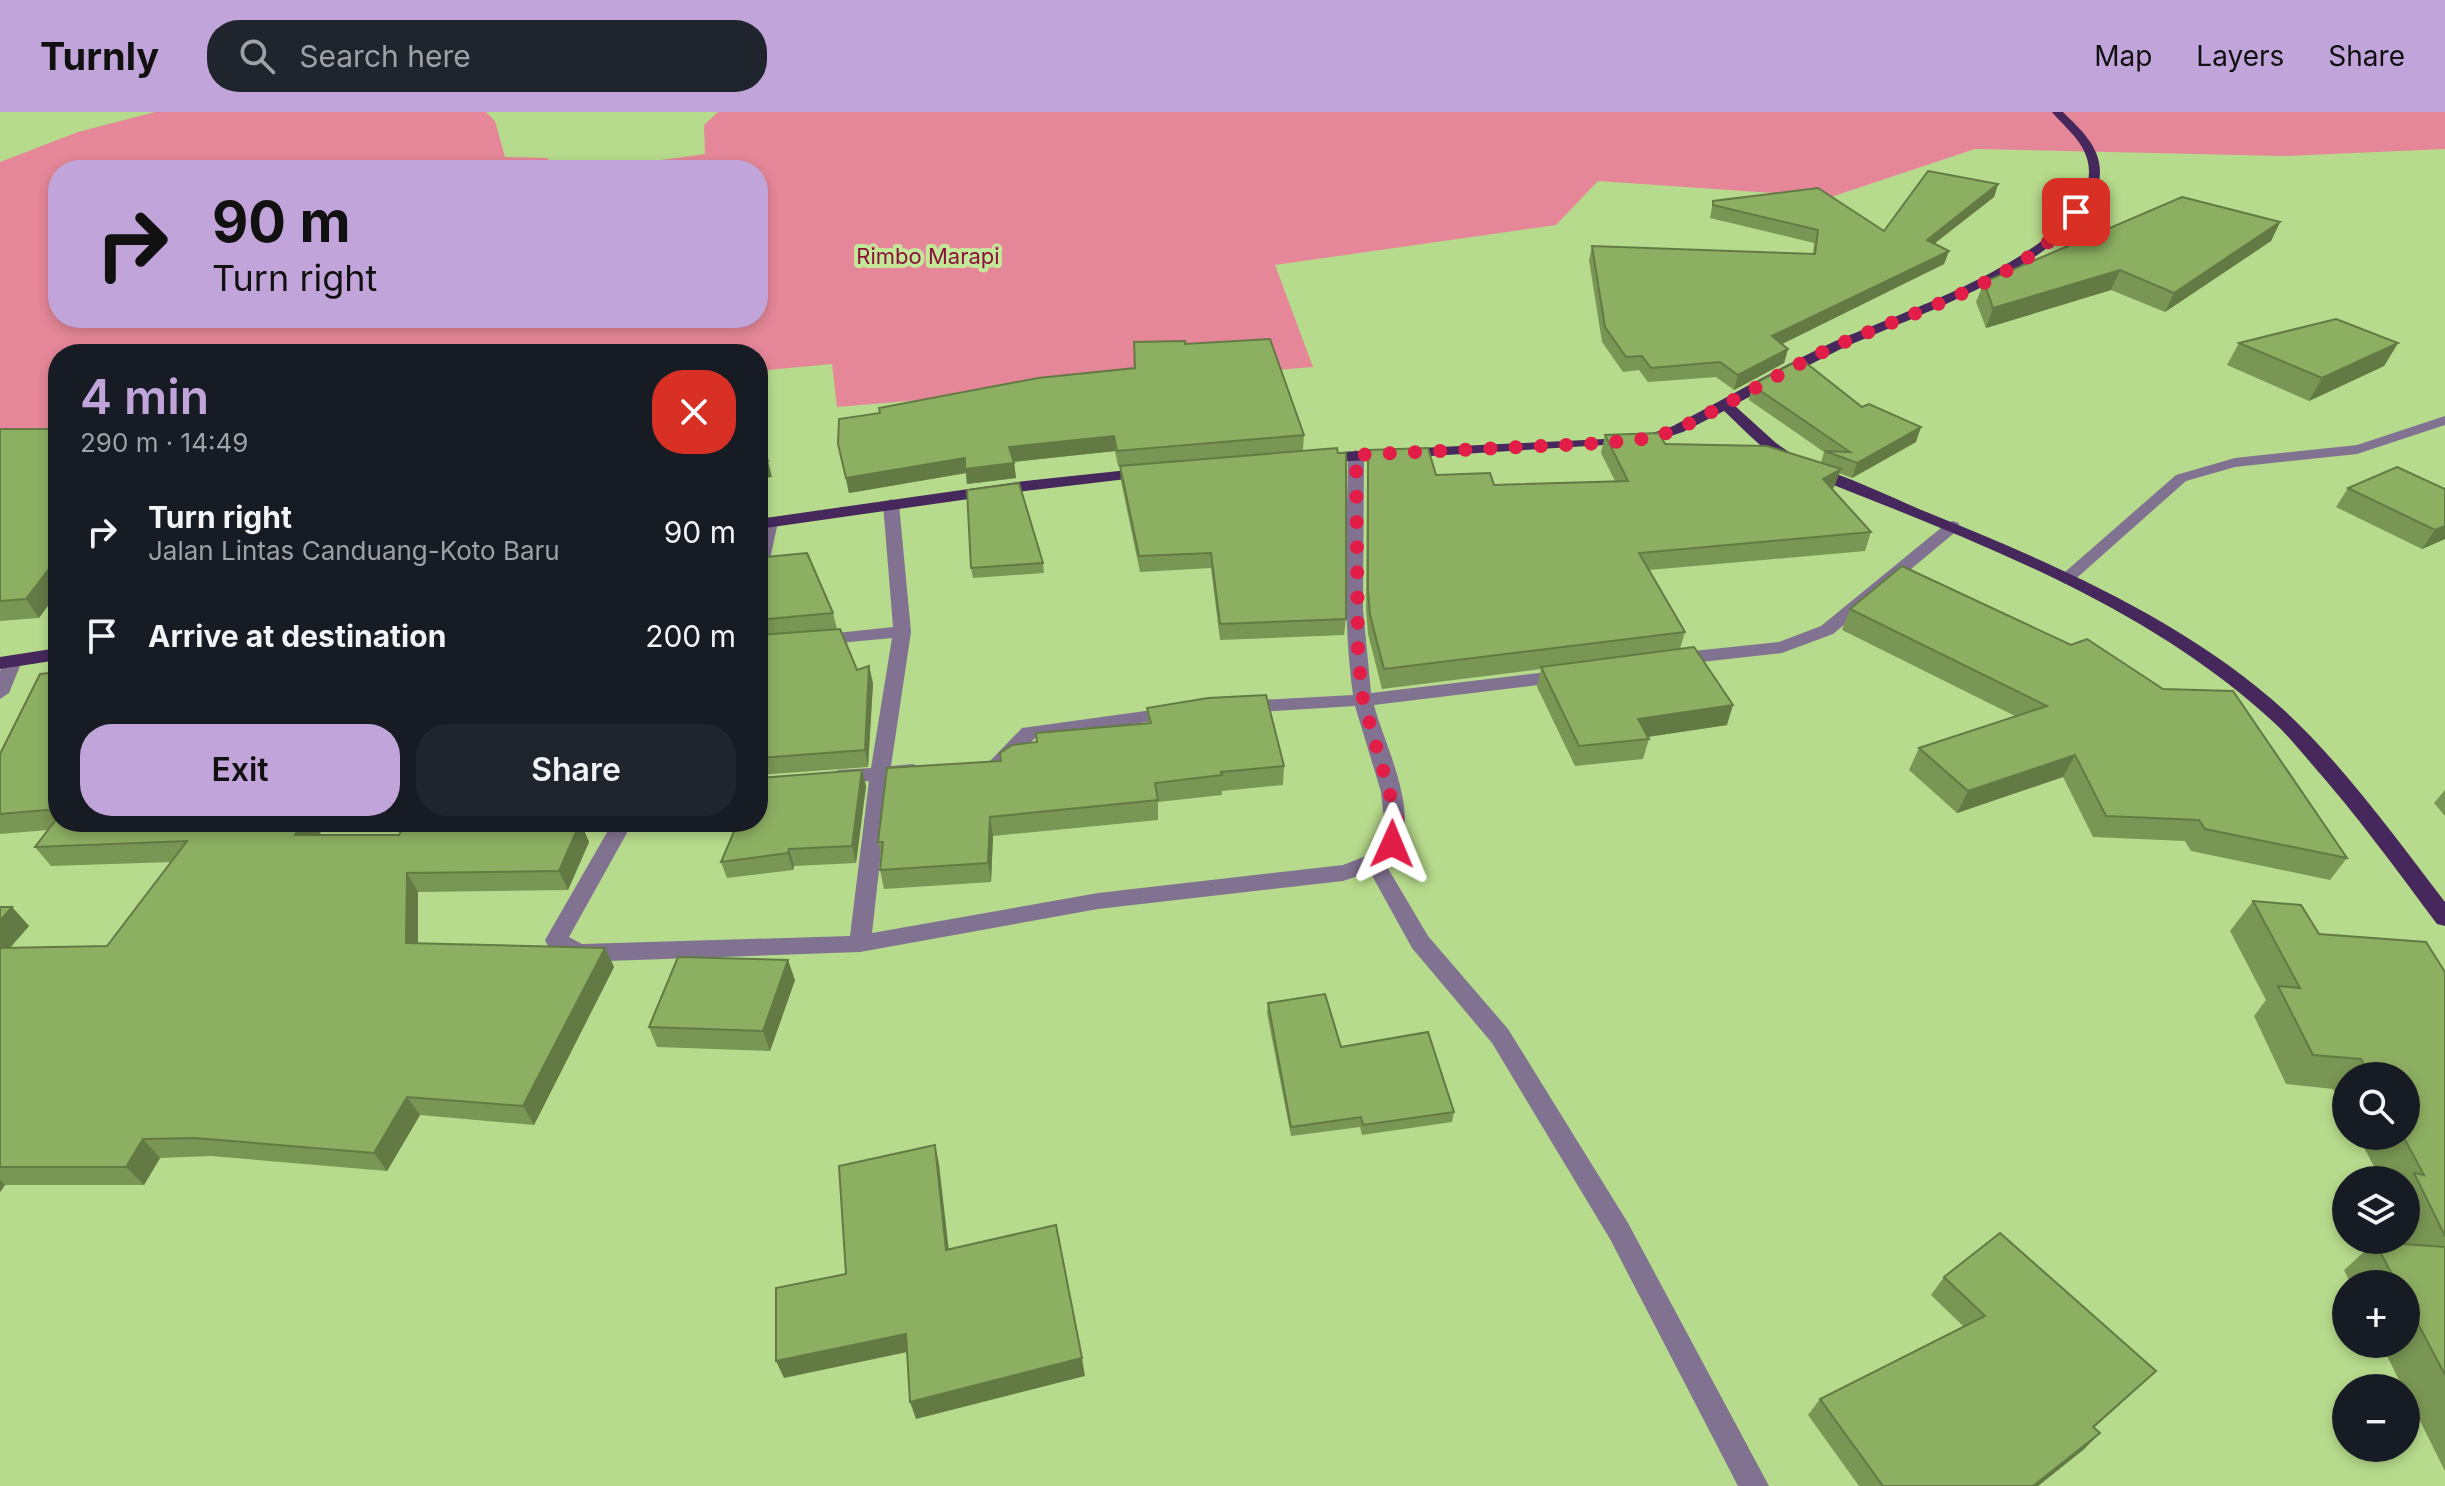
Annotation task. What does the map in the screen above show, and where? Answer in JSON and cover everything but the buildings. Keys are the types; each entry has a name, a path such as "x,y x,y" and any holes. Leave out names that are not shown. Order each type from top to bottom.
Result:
{"main road":[{"path":"1652,438 1726,405 1772,377 1832,348 2005,272 2039,251 2065,229 2088,196 2094,172 2092,155 2057,112"},
{"path":"1726,405 1771,446 1802,467"},
{"path":"1296,460 1652,438 1682,443"},
{"path":"1759,458 1802,467 1953,526 2065,579 2150,625 2211,664 2274,711 2348,791 2445,918"},
{"path":"768,522 891,504 1160,472"},
{"path":"6,662 48,656"}],"street":[{"path":"2065,579 2181,478 2199,470 2220,463 2324,455 2376,447 2445,420"},
{"path":"617,832 556,940 572,951 860,944 1098,901 1343,873 1375,863 1392,844 1397,819 1363,700 1357,643 1356,455"},
{"path":"860,944 880,773 902,632 891,504"},
{"path":"1649,663 1782,647 1827,630 1953,526"},
{"path":"801,641 902,632"},
{"path":"0,693 6,662"},
{"path":"1217,708 1363,700 1589,672"},
{"path":"978,768 992,767 1015,750 1029,732 1187,711"},
{"path":"819,779 937,770"},
{"path":"1375,863 1420,942 1500,1036 1619,1231 1754,1486"}],"green space":[{"name":"Rimbo Marapi","path":"155,112 486,112 495,121 505,157 548,160 48,160 48,328 768,328 768,160 661,160 705,154 704,125 718,112 2445,112 2445,149 2284,156 1975,149 1831,197 1598,181 1556,225 1275,265 1313,367 837,407 832,364 768,370 768,344 48,344 48,440 0,445 0,162 78,132"}],"route":[{"path":"1392,844 1397,819 1363,700 1358,654 1356,455 1652,438 1678,429 1832,348 2005,272 2039,251 2065,229 2076,212"}]}
